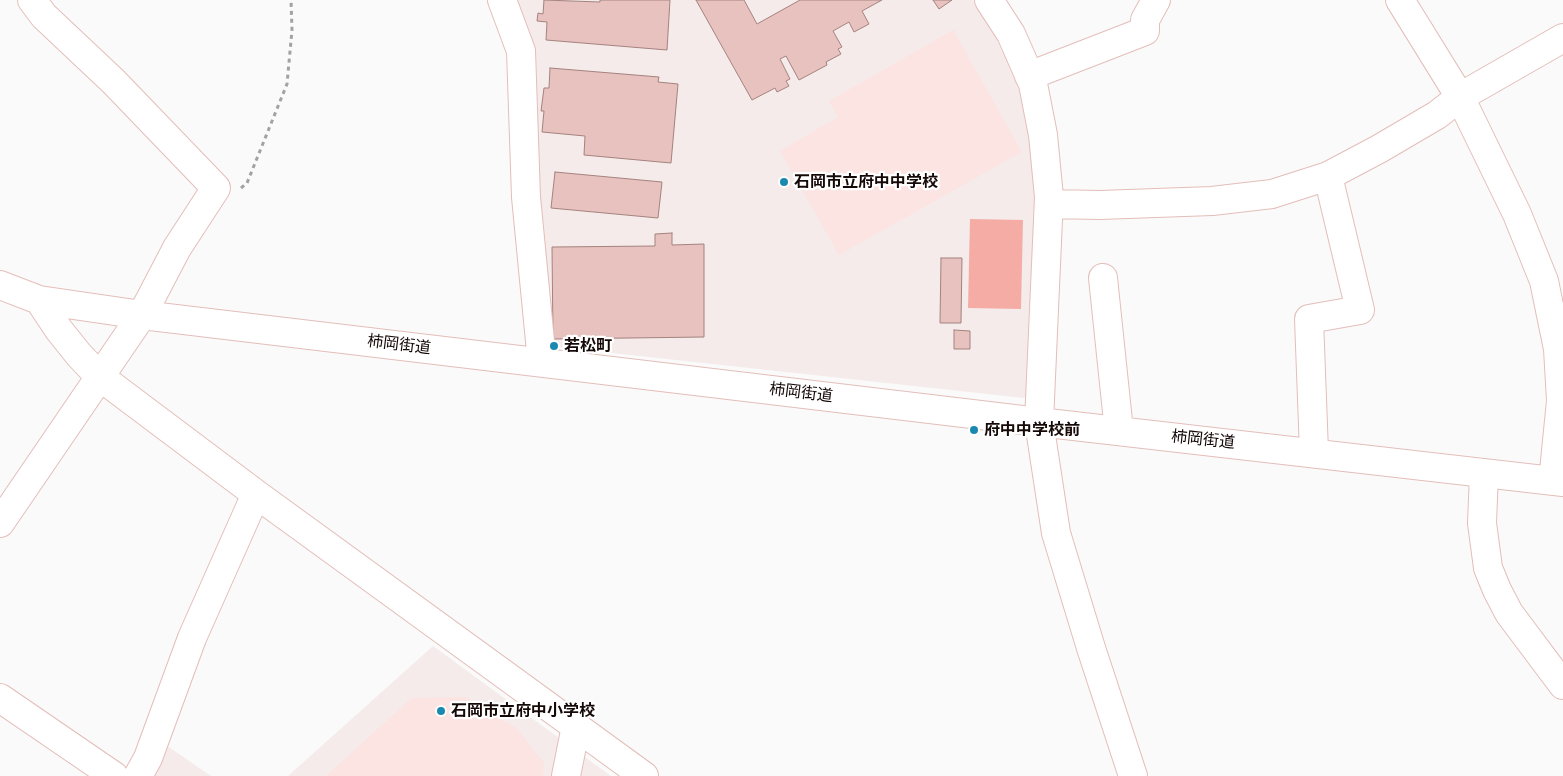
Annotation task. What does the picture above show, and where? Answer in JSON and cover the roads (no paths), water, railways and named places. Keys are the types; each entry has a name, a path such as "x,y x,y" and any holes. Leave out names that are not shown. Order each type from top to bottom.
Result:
{"street":[{"path":"0,523 142,315 177,248 216,188 114,82 44,16 32,0"},
{"path":"502,0 521,51 526,197 542,362"},
{"path":"989,0 1011,34 1033,84 1043,135 1049,204 1039,422 1056,533 1133,776"},
{"path":"1029,76 1145,31 1145,20 1156,0"},
{"path":"1400,0 1460,98 1517,214 1544,281 1558,349 1561,401 1558,481"},
{"path":"1049,204 1100,205 1212,202 1272,194 1328,176 1437,115 1460,98 1563,38"},
{"path":"1314,452 1309,319 1360,310 1328,176"},
{"path":"1103,278 1119,431"},
{"name":"柿岡街道","path":"0,285 39,300 142,315 1039,422 1558,481"},
{"path":"39,300 69,342 99,376 256,494 644,776"},
{"path":"1484,472 1482,523 1488,568 1509,613 1563,685"},
{"path":"138,776 148,758 192,638 256,494"},
{"path":"0,698 114,776"},
{"path":"566,776 576,726"}],"place":[{"name":"石岡市立府中中学校","path":"784,182"},
{"name":"若松町","path":"554,346"},
{"name":"府中中学校前","path":"974,430"},
{"name":"石岡市立府中小学校","path":"441,711"}]}
